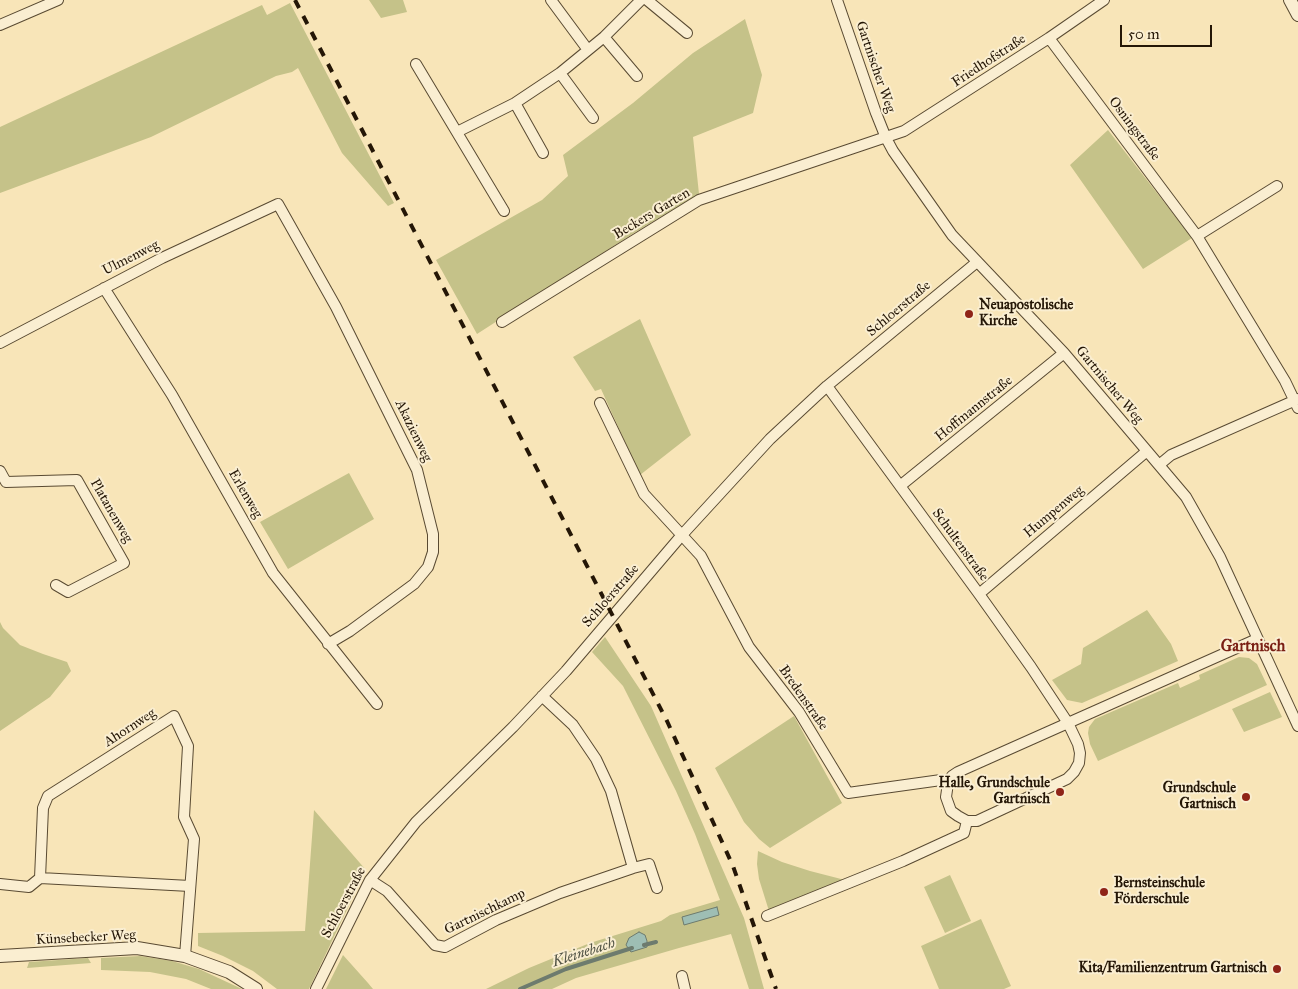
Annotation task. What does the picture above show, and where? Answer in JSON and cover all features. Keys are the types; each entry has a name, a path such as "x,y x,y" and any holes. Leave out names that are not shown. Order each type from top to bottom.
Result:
{"street":[{"path":"551,0 588,50"},
{"path":"457,132 515,103 560,73 604,37 641,0"},
{"path":"647,0 687,33"},
{"name":"Gartnischer Weg","path":"837,0 886,138 909,176 947,228 1064,353 1186,496 1220,557 1298,726"},
{"name":"Friedhofstraße","path":"886,138 904,131 1049,38 1104,0"},
{"path":"1290,0 1298,15"},
{"path":"0,25 55,1"},
{"path":"604,37 637,76"},
{"name":"Osningstraße","path":"1049,38 1197,236 1297,403"},
{"path":"416,64 504,211"},
{"path":"560,73 593,118"},
{"path":"515,103 544,153"},
{"name":"Beckers Garten","path":"502,322 699,200 886,138"},
{"path":"1197,236 1277,186"},
{"name":"Ulmenweg","path":"0,343 162,258 278,204"},
{"name":"Akazienweg","path":"278,204 336,307 417,470 433,534 433,552 428,567 414,584 350,631 328,644"},
{"name":"Schloerstraße","path":"316,989 370,880 416,822 566,671 681,536 770,439 827,386 977,262"},
{"name":"Erlenweg","path":"104,288 172,395 273,573 377,704"},
{"name":"Hoffmannstraße","path":"900,486 1064,353"},
{"name":"Schultenstraße","path":"827,386 979,594 1068,722"},
{"path":"600,403 644,494 681,536"},
{"path":"1159,465 1171,455 1297,403"},
{"name":"Humpenweg","path":"979,594 1147,451"},
{"name":"Platanenweg","path":"0,471 6,482 77,480 124,562 68,592 56,585"},
{"name":"Bredenstraße","path":"681,536 701,556 749,647 799,712 848,792 941,780 948,783"},
{"path":"1068,722 1080,753 1079,763 1067,779 977,821 967,820 958,816 948,804 946,797 948,783 952,776 958,772 1068,722 1257,639"},
{"path":"542,696 573,725 596,759 611,790 633,868 649,864 657,888"},
{"name":"Ahornweg","path":"40,878 43,808 48,796 174,716 188,746 184,817 194,839 185,956"},
{"path":"767,916 903,861 964,833 967,820"},
{"name":"Gartnischkamp","path":"370,880 387,891 435,945 445,947 496,920 560,894 633,868"},
{"path":"0,884 29,887 40,878 190,886"},
{"name":"Künsebecker Weg","path":"0,956 137,948 185,956 229,972 256,989"},
{"path":"682,976 685,989"}],"shaded area":[{"path":"369,0 403,0 407,12 381,18"},
{"path":"290,3 394,203 388,206 342,153 298,68 292,72 276,76 151,137 0,193 0,127 262,5 267,15"},
{"path":"745,19 762,75 753,113 693,137 699,194 634,233 477,334 436,260 542,200 568,176 563,155 633,103 693,53"},
{"path":"1108,130 1192,238 1143,269 1070,165"},
{"path":"640,319 691,435 640,475 601,389 595,391 573,357"},
{"path":"349,473 374,519 288,569 260,522"},
{"path":"1147,610 1171,644 1178,661 1082,703 1067,700 1052,680 1081,664 1083,648"},
{"path":"0,622 3,628 20,645 67,662 71,671 50,697 0,731"},
{"path":"605,637 651,706 744,918 764,989 749,989 731,934 576,978 552,989 486,989 529,968 590,943 720,900 695,834 676,791 623,686 592,652"},
{"path":"1239,657 1249,658 1257,664 1267,685 1098,761 1090,744 1088,733 1089,727 1095,719 1178,683 1180,688 1200,679 1199,675"},
{"path":"1270,692 1282,717 1244,732 1232,709"},
{"path":"794,716 842,803 770,848 744,822 715,768"},
{"path":"314,810 366,870 309,989 277,989 253,971 198,946 198,933 305,931"},
{"path":"758,851 782,862 845,880 769,911 759,879"},
{"path":"950,875 971,921 945,933 924,887"},
{"path":"981,919 1011,986 1004,989 939,989 921,946"},
{"path":"343,955 368,983 373,989 326,989"},
{"path":"140,956 172,961 199,969 242,989 211,989 186,979 150,972 101,970 101,958"},
{"path":"88,958 91,963 27,968 29,962"}],"water":[{"path":"717,907 719,915 684,925 682,917"},
{"path":"639,932 645,935 647,947 631,952 626,945 629,938"}],"waterway":[{"name":"Kleinebach","path":"644,945 656,942"},
{"name":"Kleinebach","path":"520,989 566,969 632,948"}],"railway":[{"path":"295,0 667,721 733,866 776,989"}],"place":[{"name":"Neuapostolische Kirche","path":"969,314"},
{"name":"Halle, Grundschule Gartnisch","path":"1060,792"},
{"name":"Grundschule Gartnisch","path":"1246,797"},
{"name":"Bernsteinschule Förderschule","path":"1104,892"},
{"name":"Kita/Familienzentrum Gartnisch","path":"1277,969"}],"district":[{"name":"Gartnisch","path":"1253,647"}]}
